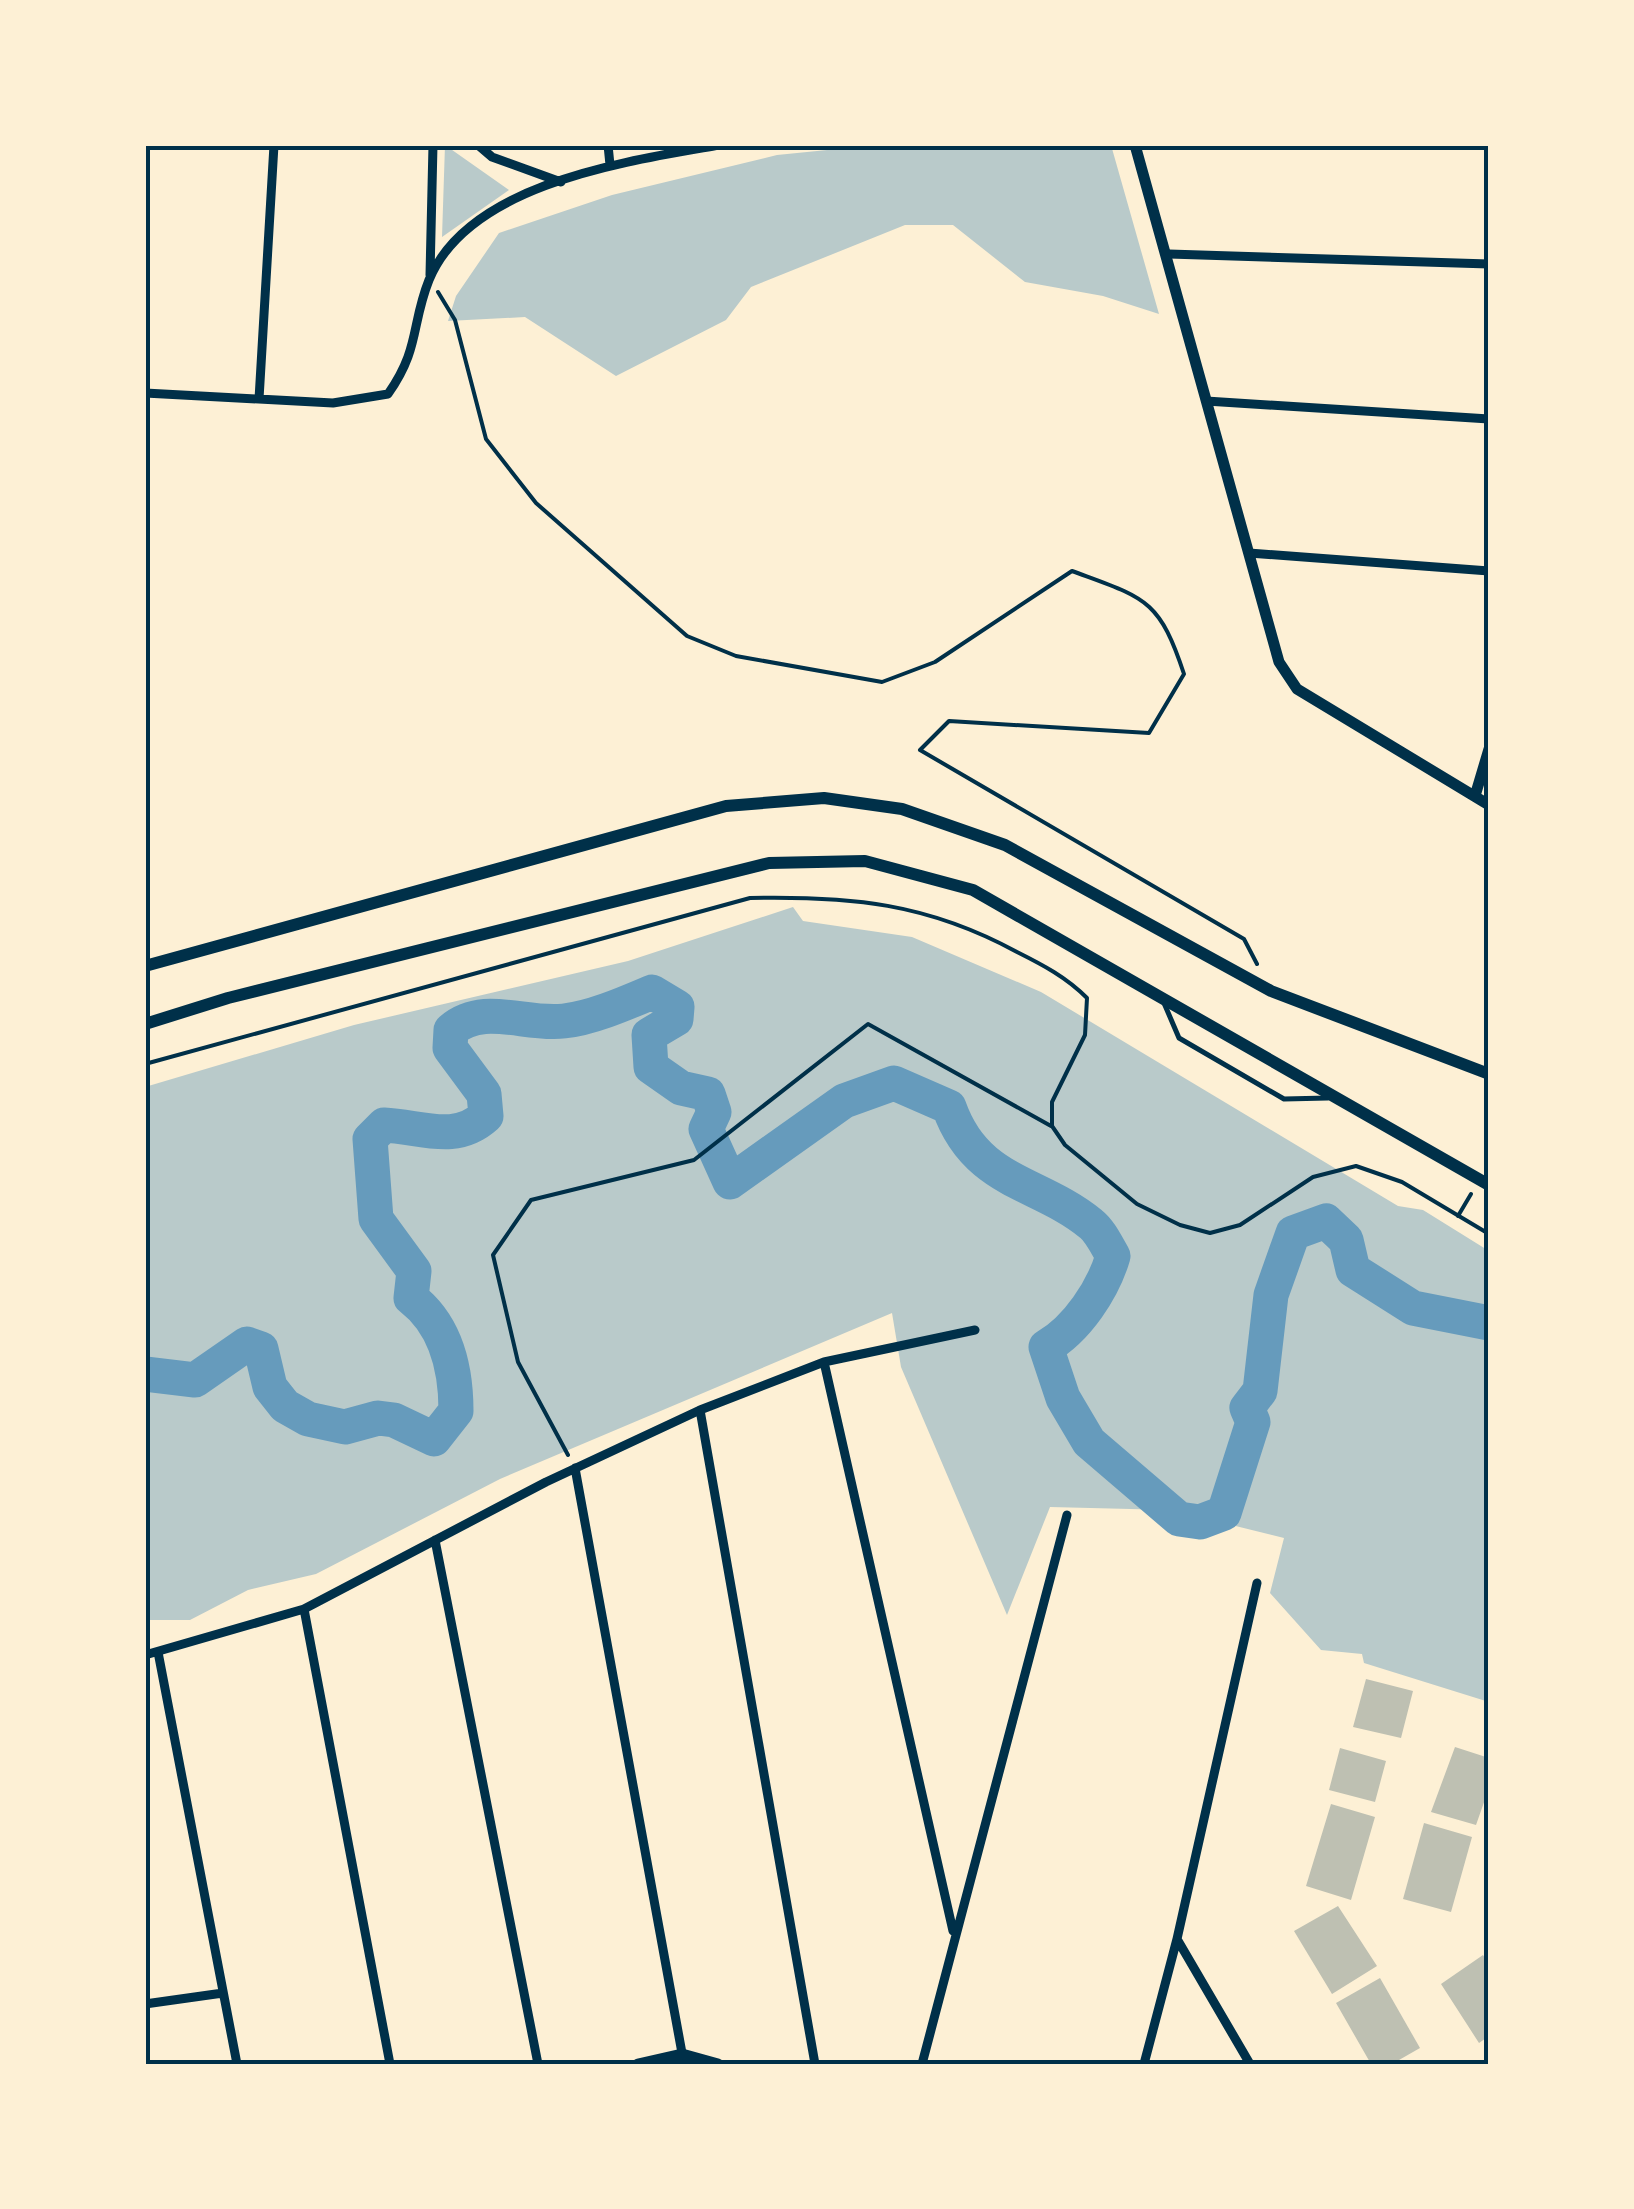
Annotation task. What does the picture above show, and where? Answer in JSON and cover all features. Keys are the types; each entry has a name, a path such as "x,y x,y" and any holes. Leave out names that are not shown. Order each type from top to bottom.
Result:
{"main road":[{"path":"145,966 726,806 824,798 902,809 1005,844 1271,991 1489,1074"},
{"path":"145,1024 228,998 768,863 866,861 973,890 1489,1186"}],"street":[{"path":"259,399 274,145"},
{"path":"145,394 333,403 388,394 409,365 430,278 433,145"},
{"path":"478,145 492,157 562,182"},
{"path":"608,145 610,164"},
{"path":"430,278 463,232 495,208 610,164 719,145"},
{"path":"1135,145 1169,254 1279,662 1297,689 1489,805"},
{"path":"1169,254 1489,264"},
{"path":"1206,401 1489,419"},
{"path":"1249,553 1489,571"},
{"path":"1475,796 1489,750"},
{"path":"145,1654 304,1609 575,1468 700,1410 824,1362 975,1330"},
{"path":"824,1362 954,1931"},
{"path":"700,1410 815,2064"},
{"path":"575,1468 683,2059"},
{"path":"922,2064 954,1931 1067,1515"},
{"path":"435,1540 538,2064"},
{"path":"1144,2064 1177,1939 1257,1583"},
{"path":"304,1609 390,2064"},
{"path":"158,1652 238,2064"},
{"path":"1177,1939 1250,2064"},
{"path":"145,2004 223,1993"},
{"path":"638,2064 683,2059 718,2064"}],"lane":[{"path":"1161,996 1179,1038 1284,1099 1337,1098"}],"path":[{"path":"430,278 455,320 486,439 536,503 686,636 736,656 882,682 935,662 1072,572 1141,596 1169,628 1184,674 1149,733 948,721 920,750 1244,939 1271,991"},
{"path":"145,1064 750,898 832,897 910,907 979,931 1067,978 1087,998 1085,1035 1052,1102 1052,1126"},
{"path":"575,1468 518,1362 493,1255 531,1200 694,1160 868,1024 1052,1126 1065,1145 1137,1204 1180,1225 1210,1233 1240,1225 1314,1177 1356,1166 1402,1182 1489,1234"}],"shaded area":[{"path":"445,145 509,190 442,237"},
{"path":"877,145 1111,145 1159,314 1103,296 1025,282 953,225 905,225 751,287 726,320 616,376 525,317 448,321 456,296 499,233 612,195 777,155"},
{"path":"793,907 803,921 912,937 1041,992 1398,1206 1423,1210 1489,1251 1489,1702 1364,1663 1362,1654 1321,1650 1270,1593 1284,1538 1171,1510 1050,1507 1007,1615 901,1367 892,1313 500,1479 316,1574 248,1590 190,1620 145,1620 145,1087 354,1025 628,961"}],"building":[{"path":"1366,1679 1413,1691 1401,1738 1353,1727"},
{"path":"1455,1747 1489,1758 1489,1788 1476,1825 1431,1812"},
{"path":"1340,1748 1386,1761 1375,1802 1329,1790"},
{"path":"1331,1804 1375,1817 1351,1900 1306,1886"},
{"path":"1424,1823 1472,1837 1451,1912 1403,1899"},
{"path":"1338,1906 1377,1966 1332,1994 1294,1931"},
{"path":"1483,1955 1489,1965 1489,2036 1479,2043 1441,1984"},
{"path":"1380,1978 1420,2048 1392,2064 1371,2064 1336,2003"}],"waterway":[{"path":"145,1374 195,1380 247,1344 261,1349 270,1387 285,1406 308,1419 345,1427 378,1418 394,1420 434,1439 456,1411 451,1363 441,1334 411,1298 414,1271 376,1219 370,1139 384,1125 450,1132 474,1125 486,1116 484,1094 450,1048 451,1030 464,1022 491,1016 549,1022 575,1019 652,992 677,1007 676,1019 649,1035 651,1067 681,1088 708,1094 714,1112 706,1129 730,1182 844,1101 894,1083 949,1107 975,1152 992,1167 1094,1227 1113,1256 1109,1269 1078,1319 1046,1347 1063,1398 1089,1442 1179,1519 1200,1522 1224,1513 1253,1422 1247,1408 1260,1391 1271,1295 1293,1233 1326,1221 1346,1240 1353,1270 1413,1308 1489,1323"}]}
